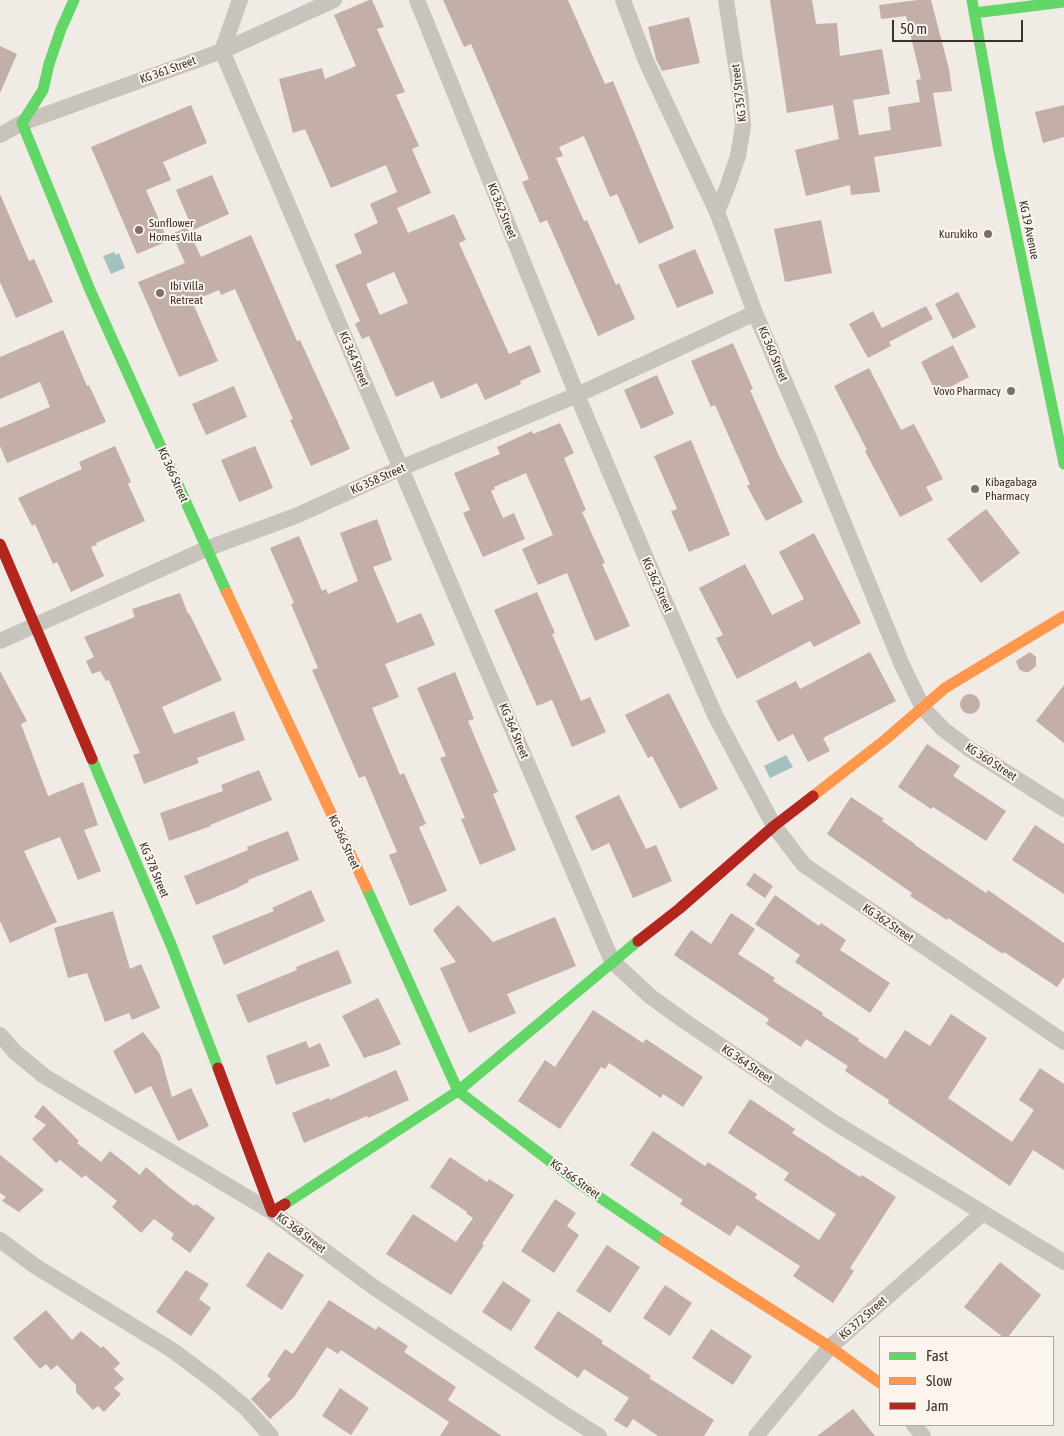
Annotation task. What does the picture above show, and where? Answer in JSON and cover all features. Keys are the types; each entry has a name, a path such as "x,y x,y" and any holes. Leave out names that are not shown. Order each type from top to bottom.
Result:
{"street":[{"path":"22,124 43,90 48,64 74,0"},
{"path":"222,51 240,0"},
{"name":"KG 361 Street","path":"0,135 22,124 222,51 334,0"},
{"name":"KG 362 Street","path":"417,0 577,396 655,579 715,715 774,826 804,865 1064,1042"},
{"name":"KG 360 Street","path":"623,0 646,60 717,212 755,313 806,431 902,665 923,708 943,729 968,748 1064,809"},
{"name":"KG 357 Street","path":"717,212 728,188 738,156 743,126 740,91 726,0"},
{"name":"KG 19 Avenue","path":"972,0 999,151 1064,464"},
{"path":"974,13 1064,2"},
{"name":"KG 364 Street","path":"222,51 612,961 651,997 832,1121 1064,1262"},
{"name":"KG 366 Street","path":"22,124 90,290 206,549 458,1091 585,1187 695,1262 830,1347 879,1382"},
{"name":"KG 358 Street","path":"0,641 206,549 298,515 401,468 577,396 755,313"},
{"name":"KG 378 Street","path":"0,544 172,947 272,1212"},
{"path":"272,1212 458,1091 612,961 679,909 774,826 886,739 946,688 1064,616"},
{"name":"KG 368 Street","path":"0,1035 16,1052 44,1076 272,1212 375,1288 599,1436"},
{"name":"KG 372 Street","path":"756,1436 830,1347 983,1213"},
{"path":"0,1240 35,1266 172,1350 245,1407 271,1436"},
{"path":"915,1426 924,1436"}],"water":[{"path":"114,252 116,255 119,253 125,268 111,274 103,256"},
{"path":"786,755 793,767 770,778 764,766"}],"building":[{"path":"372,0 384,27 377,29 405,92 396,95 419,146 412,149 431,193 397,208 408,233 454,214 466,240 459,243 509,354 530,345 541,372 520,381 521,384 485,400 477,383 441,399 433,381 396,397 369,336 362,339 355,324 360,321 335,265 362,253 354,234 378,223 370,204 397,192 386,165 331,188 305,129 293,133 279,79 322,68 325,79 356,66 334,15","holes":["394,272 408,303 380,315 366,284"]},
{"path":"443,0 568,0 605,84 613,81 674,228 639,244 617,194 610,197 584,136 559,147 563,156 556,158 584,221 587,220 616,285 619,283 635,319 598,336 547,220 540,223 522,182 529,179 471,44 464,47"},
{"path":"770,0 812,0 816,24 837,23 840,56 882,49 890,94 853,100 859,135 891,130 888,107 920,102 916,80 921,79 906,16 881,19 879,5 931,0 949,69 952,91 933,93 942,146 874,157 880,192 851,195 850,185 806,196 795,150 839,139 833,105 787,113"},
{"path":"689,17 700,63 662,71 656,59 648,27"},
{"path":"0,46 17,54 0,93"},
{"path":"191,105 207,143 163,162 171,180 146,190 168,241 137,254 91,147"},
{"path":"1064,105 1064,137 1043,143 1035,112"},
{"path":"212,175 229,214 193,230 176,190"},
{"path":"0,194 29,261 34,259 53,302 16,318 0,282"},
{"path":"821,220 832,273 785,282 774,229"},
{"path":"187,227 201,257 251,235 297,341 300,340 350,449 311,466 290,420 293,419 235,289 221,295 219,290 192,301 218,361 179,377 138,282 185,263 172,234"},
{"path":"695,249 714,293 677,308 658,265"},
{"path":"958,292 976,327 953,339 935,304"},
{"path":"926,306 933,319 889,342 891,346 868,358 849,324 873,311 882,328"},
{"path":"63,330 87,386 89,385 106,422 7,463 0,446 0,428 50,407 40,382 0,399 0,357"},
{"path":"733,343 753,389 750,390 779,456 803,502 766,521 747,486 750,484 715,405 711,407 691,361"},
{"path":"953,345 969,377 937,394 921,362"},
{"path":"869,368 901,430 914,424 943,479 926,487 933,500 900,517 865,451 867,450 834,386"},
{"path":"657,375 674,414 641,429 624,390"},
{"path":"234,386 247,417 206,435 192,404"},
{"path":"560,423 574,453 564,458 586,510 582,512 605,563 602,564 630,626 595,641 567,573 538,585 522,549 553,535 526,473 494,487 495,489 491,491 503,518 514,513 525,539 483,557 463,513 470,510 454,473 500,454 497,447 532,431 533,434"},
{"path":"691,440 730,535 689,552 671,511 677,509 654,456"},
{"path":"115,446 131,482 128,484 145,521 91,547 104,576 71,592 57,562 53,564 35,524 32,526 18,498 82,469 79,462"},
{"path":"255,446 273,488 239,502 221,460"},
{"path":"986,509 1020,553 981,583 947,539"},
{"path":"377,519 392,560 373,567 397,623 421,613 435,645 385,664 399,697 372,708 400,775 404,773 426,824 419,827 447,891 410,906 389,855 397,852 365,776 359,778 312,670 318,668 291,604 294,603 270,548 299,536 322,591 326,589 328,594 358,581 340,533"},
{"path":"814,533 861,623 814,647 810,641 737,679 716,638 723,635 699,588 745,564 772,615 804,599 779,552"},
{"path":"537,592 555,633 552,634 581,701 590,697 606,732 572,747 552,700 537,706 494,610"},
{"path":"180,593 188,614 222,680 162,707 174,734 234,711 245,740 197,758 199,763 144,784 133,755 140,753 109,680 106,681 100,671 92,674 86,661 94,657 84,637 135,617 132,609"},
{"path":"870,652 896,701 823,738 830,751 808,762 793,734 778,742 756,701 796,681 800,689"},
{"path":"1030,652 1036,657 1036,666 1029,672 1024,672 1019,669 1016,661"},
{"path":"0,671 27,721 21,724 48,796 83,782 98,825 84,830 101,871 78,880 60,837 24,851 57,922 10,943 0,921"},
{"path":"455,672 474,719 468,721 498,792 493,794 516,850 480,865 461,819 465,818 440,758 446,756 417,688"},
{"path":"1064,685 1064,743 1036,721"},
{"path":"669,693 718,789 680,809 652,756 648,758 625,715"},
{"path":"966,694 974,694 980,700 980,708 974,714 966,714 960,708 960,700"},
{"path":"927,744 960,766 953,776 1006,811 986,841 898,787"},
{"path":"259,770 272,800 211,826 169,841 160,813 223,791 221,785"},
{"path":"619,795 646,849 656,845 672,881 633,898 609,843 592,851 575,816"},
{"path":"851,797 884,819 882,821 915,845 986,893 988,890 1064,943 1064,977 1057,987 1004,952 1003,954 910,896 912,893 827,834"},
{"path":"1035,825 1064,844 1064,894 1012,860"},
{"path":"288,831 299,860 248,880 249,882 237,888 196,905 184,876 248,850 247,847"},
{"path":"754,873 773,886 765,898 746,885"},
{"path":"311,890 325,921 224,965 212,936 274,911 272,908"},
{"path":"775,895 819,926 821,923 846,940 840,950 890,983 870,1013 795,962 800,955 755,924"},
{"path":"458,905 493,942 555,917 576,966 507,994 516,1013 469,1033 440,968 456,962 433,930"},
{"path":"113,911 130,969 141,964 160,1008 132,1020 129,1013 105,1022 87,973 68,978 54,928"},
{"path":"731,913 755,929 738,954 775,978 773,981 823,1013 822,1015 886,1059 905,1030 930,1046 951,1014 987,1038 948,1098 1012,1142 1034,1110 1019,1100 1040,1068 1064,1084 1064,1170 1033,1150 1010,1186 888,1103 889,1100 845,1071 848,1066 806,1039 801,1047 766,1024 769,1019 674,955 691,930 711,944"},
{"path":"338,950 352,983 248,1023 236,995 297,970 296,967"},
{"path":"378,998 401,1044 364,1058 342,1016"},
{"path":"593,1010 643,1043 646,1039 703,1077 683,1107 663,1094 661,1098 609,1063 605,1069 601,1067 560,1129 518,1101 545,1060 555,1067"},
{"path":"143,1032 160,1054 172,1097 191,1088 209,1126 178,1141 151,1086 135,1094 113,1051"},
{"path":"306,1041 309,1048 320,1043 330,1066 276,1085 266,1056"},
{"path":"396,1070 409,1100 304,1143 292,1113 329,1098 330,1100"},
{"path":"750,1099 795,1129 792,1133 860,1177 862,1175 896,1197 850,1268 854,1271 833,1303 793,1276 800,1266 737,1225 730,1236 680,1204 683,1200 630,1165 653,1131 705,1166 708,1162 757,1194 755,1198 819,1240 836,1214 784,1180 789,1173 728,1133"},
{"path":"43,1105 79,1141 77,1143 101,1162 110,1151 140,1175 146,1167 194,1206 196,1204 215,1218 190,1253 171,1239 174,1234 154,1219 141,1233 112,1207 117,1201 85,1175 82,1178 60,1160 56,1163 32,1139 46,1125 34,1117"},
{"path":"0,1155 44,1190 19,1212 2,1201 6,1197 0,1193"},
{"path":"450,1157 487,1182 489,1179 514,1195 451,1295 386,1254 413,1214 456,1242 473,1218 430,1187"},
{"path":"555,1199 576,1213 567,1226 579,1235 554,1273 521,1251"},
{"path":"607,1245 640,1267 610,1313 576,1291"},
{"path":"268,1252 304,1275 282,1310 246,1286"},
{"path":"1000,1262 1041,1295 1009,1336 1002,1336 964,1307"},
{"path":"186,1270 209,1284 199,1299 211,1308 191,1336 156,1312"},
{"path":"503,1281 531,1300 511,1331 482,1312"},
{"path":"665,1285 692,1303 670,1336 643,1318"},
{"path":"329,1300 376,1330 378,1326 408,1346 404,1352 456,1387 448,1400 502,1436 440,1436 449,1422 341,1350 338,1354 327,1347 294,1397 270,1419 251,1399 271,1379 267,1376 285,1349 293,1354"},
{"path":"46,1310 72,1340 81,1331 101,1348 103,1346 120,1363 114,1369 124,1379 114,1388 121,1394 104,1412 98,1406 93,1410 76,1392 76,1385 57,1365 51,1370 46,1364 40,1369 13,1338"},
{"path":"558,1311 603,1341 601,1343 651,1376 649,1378 714,1420 704,1436 658,1436 633,1419 627,1428 614,1420 629,1398 584,1369 578,1378 534,1348"},
{"path":"711,1329 752,1356 733,1385 692,1358"},
{"path":"340,1388 369,1408 351,1435 322,1416"},
{"path":"853,1409 875,1436 817,1436"}],"traffic: fast":[{"path":"74,0 61,29 49,64 43,90 22,123 90,290 227,593"},
{"path":"972,0 999,151 1064,464"},
{"path":"974,13 1064,2"},
{"path":"92,759 172,947 218,1068"},
{"path":"366,887 458,1091 577,1182 664,1241"},
{"path":"285,1204 458,1091 638,941"}],"traffic: slow":[{"path":"227,593 366,887"},
{"path":"813,796 886,739 945,688 1064,616"},
{"path":"664,1241 830,1347 879,1382"}],"traffic: jam":[{"path":"0,544 92,759"},
{"path":"638,941 679,909 774,826 813,796"},
{"path":"218,1068 272,1212 285,1204"}],"place":[{"name":"Sunflower Homes Villa","path":"139,230"},
{"name":"Kurukiko","path":"988,234"},
{"name":"Ibi Villa Retreat","path":"160,293"},
{"name":"Vovo Pharmacy","path":"1011,391"},
{"name":"Kibagabaga Pharmacy","path":"975,489"}]}
